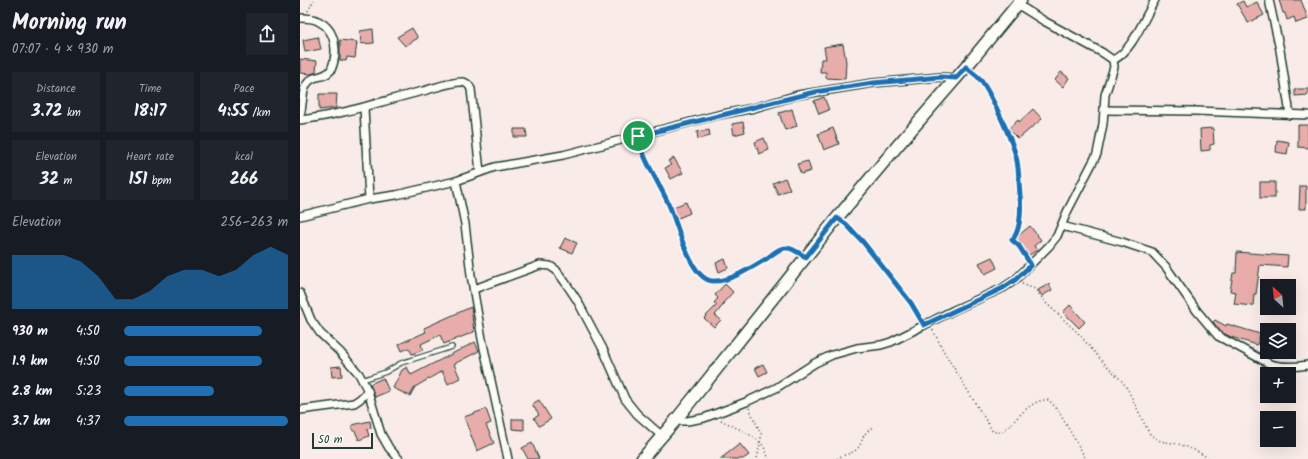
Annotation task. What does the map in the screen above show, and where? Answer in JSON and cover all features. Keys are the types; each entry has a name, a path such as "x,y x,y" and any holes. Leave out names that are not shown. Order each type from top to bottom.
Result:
{"main road":[{"path":"642,459 675,421 837,218 966,67 1019,2"}],"street":[{"path":"1113,60 1121,55 1130,45 1155,0"},
{"path":"1269,0 1280,50 1290,114"},
{"path":"1019,2 1044,22 1104,53 1113,60"},
{"path":"300,115 302,94 305,85 308,81 314,78 322,77 331,70 335,57 335,48 330,32 318,20 302,16"},
{"path":"675,421 696,420 746,402 776,388 815,363 832,355 857,348 882,345 1003,288 1015,280 1049,246 1062,226 1067,212 1097,154 1101,138 1106,91 1113,72 1113,60"},
{"path":"300,216 369,199 396,195 456,182 480,172 509,163 563,155 815,92 873,83 941,77 956,78"},
{"path":"300,120 364,108 456,83 467,83 471,89 480,172"},
{"path":"364,108 369,199"},
{"path":"1104,110 1195,111 1308,115"},
{"path":"456,182 465,224 484,351 508,459"},
{"path":"1062,226 1122,242 1152,252 1166,267 1197,311 1218,336 1270,364 1284,367 1308,365"},
{"path":"474,289 540,265 550,266 556,270 577,300 603,349 625,399 637,414 662,436"},
{"path":"300,293 311,320 320,333 340,352 359,374 368,391 381,434 399,459"},
{"path":"300,410 354,403 368,391"}],"lane":[{"path":"362,380 386,372 401,363 452,346"}],"path":[{"path":"302,16 314,0"},
{"path":"966,67 978,77 987,90 1016,154 1018,162 1021,208 1016,236 1012,240 1019,246 1031,265"},
{"path":"638,136 641,151 670,207 683,245 701,275 706,279 712,282 729,278 749,268 778,250 786,248 794,250 806,257"},
{"path":"837,218 846,224 863,242 927,324 993,432 1000,432 1034,404 1043,400 1049,400 1058,410 1086,459"},
{"path":"1015,280 1035,289 1046,303 1078,333 1101,360 1121,380 1127,388 1149,433 1163,443 1177,444 1190,448 1210,459"},
{"path":"746,402 760,430 762,438 757,459"},
{"path":"713,415 760,443 766,451 769,459"},
{"path":"837,459 856,450 864,433 874,427"}],"building":[{"path":"1279,0 1301,0 1308,19 1296,23 1294,17 1287,20"},
{"path":"1243,1 1246,7 1257,2 1264,15 1248,23 1237,4"},
{"path":"412,28 418,38 405,46 397,37"},
{"path":"373,29 374,43 361,44 360,31"},
{"path":"318,37 321,49 305,52 303,40"},
{"path":"340,40 357,42 355,58 347,57 346,61 340,60"},
{"path":"843,44 846,62 845,79 826,78 826,72 820,72 821,59 826,59 824,47"},
{"path":"300,59 317,61 316,72 311,74 300,73"},
{"path":"1061,72 1069,78 1063,87 1055,80"},
{"path":"1295,89 1308,89 1308,95 1295,96"},
{"path":"319,94 337,94 336,108 319,110"},
{"path":"824,97 829,110 819,114 814,101"},
{"path":"792,109 797,126 785,130 779,113"},
{"path":"1033,109 1042,119 1018,139 1008,129 1018,120 1019,122"},
{"path":"743,122 745,132 734,135 732,124"},
{"path":"1298,125 1308,125 1308,148 1298,147"},
{"path":"833,128 839,144 824,150 818,134"},
{"path":"1213,128 1214,144 1210,145 1210,150 1201,151 1200,129"},
{"path":"514,129 526,129 527,137 514,137"},
{"path":"709,130 710,136 698,139 697,132"},
{"path":"764,138 769,150 759,154 755,142"},
{"path":"1277,140 1289,142 1287,154 1276,152"},
{"path":"674,158 683,173 671,179 665,168 671,165 668,161"},
{"path":"808,161 811,171 801,174 797,164"},
{"path":"785,178 790,189 778,194 773,183"},
{"path":"1260,182 1275,182 1275,198 1260,198"},
{"path":"1300,186 1306,186 1306,209 1299,209"},
{"path":"686,202 690,213 676,219 671,208"},
{"path":"1030,226 1041,240 1034,246 1037,250 1028,256 1014,239"},
{"path":"565,238 577,243 572,253 560,248"},
{"path":"1237,252 1288,256 1287,267 1260,265 1253,306 1234,304 1236,292 1230,291 1233,273 1236,273"},
{"path":"992,257 997,268 985,274 979,263"},
{"path":"725,259 728,268 719,272 716,263"},
{"path":"725,284 733,292 715,315 721,320 714,327 704,318 717,305 714,303 718,298 715,295"},
{"path":"1049,284 1052,290 1042,296 1038,290"},
{"path":"1070,305 1085,322 1079,328 1063,312"},
{"path":"471,307 474,332 444,344 440,335 421,344 423,350 412,354 409,348 402,351 399,344 426,332 424,328"},
{"path":"1215,320 1226,326 1227,324 1260,334 1257,345 1231,337 1221,332 1213,322"},
{"path":"475,342 479,351 454,364 460,378 448,384 442,371 415,387 410,396 393,388 402,370 407,367 411,375"},
{"path":"763,364 767,372 759,376 755,368"},
{"path":"341,366 342,376 332,377 331,367"},
{"path":"383,378 389,391 375,397 370,384"},
{"path":"539,400 551,419 539,426 534,418 539,415 532,404"},
{"path":"486,409 491,423 486,425 494,443 477,451 464,417"},
{"path":"512,419 524,419 524,430 512,429"},
{"path":"370,421 371,428 367,429 369,436 359,440 355,431 353,431 352,425"},
{"path":"532,443 539,459 528,459 522,448"},
{"path":"740,444 749,455 743,459 720,459"}],"route":[{"path":"966,67 978,77 987,90 1016,154 1018,162 1018,182 1021,208 1016,236 1012,240 1019,246 1031,265 1015,280 1003,288 924,325 911,303 863,242 846,224 837,218 806,257 789,248 782,248 729,278 712,282 701,275 690,260 677,230 670,207 658,181 641,151 638,136 815,92 873,83 941,77 956,78 966,67"}]}
